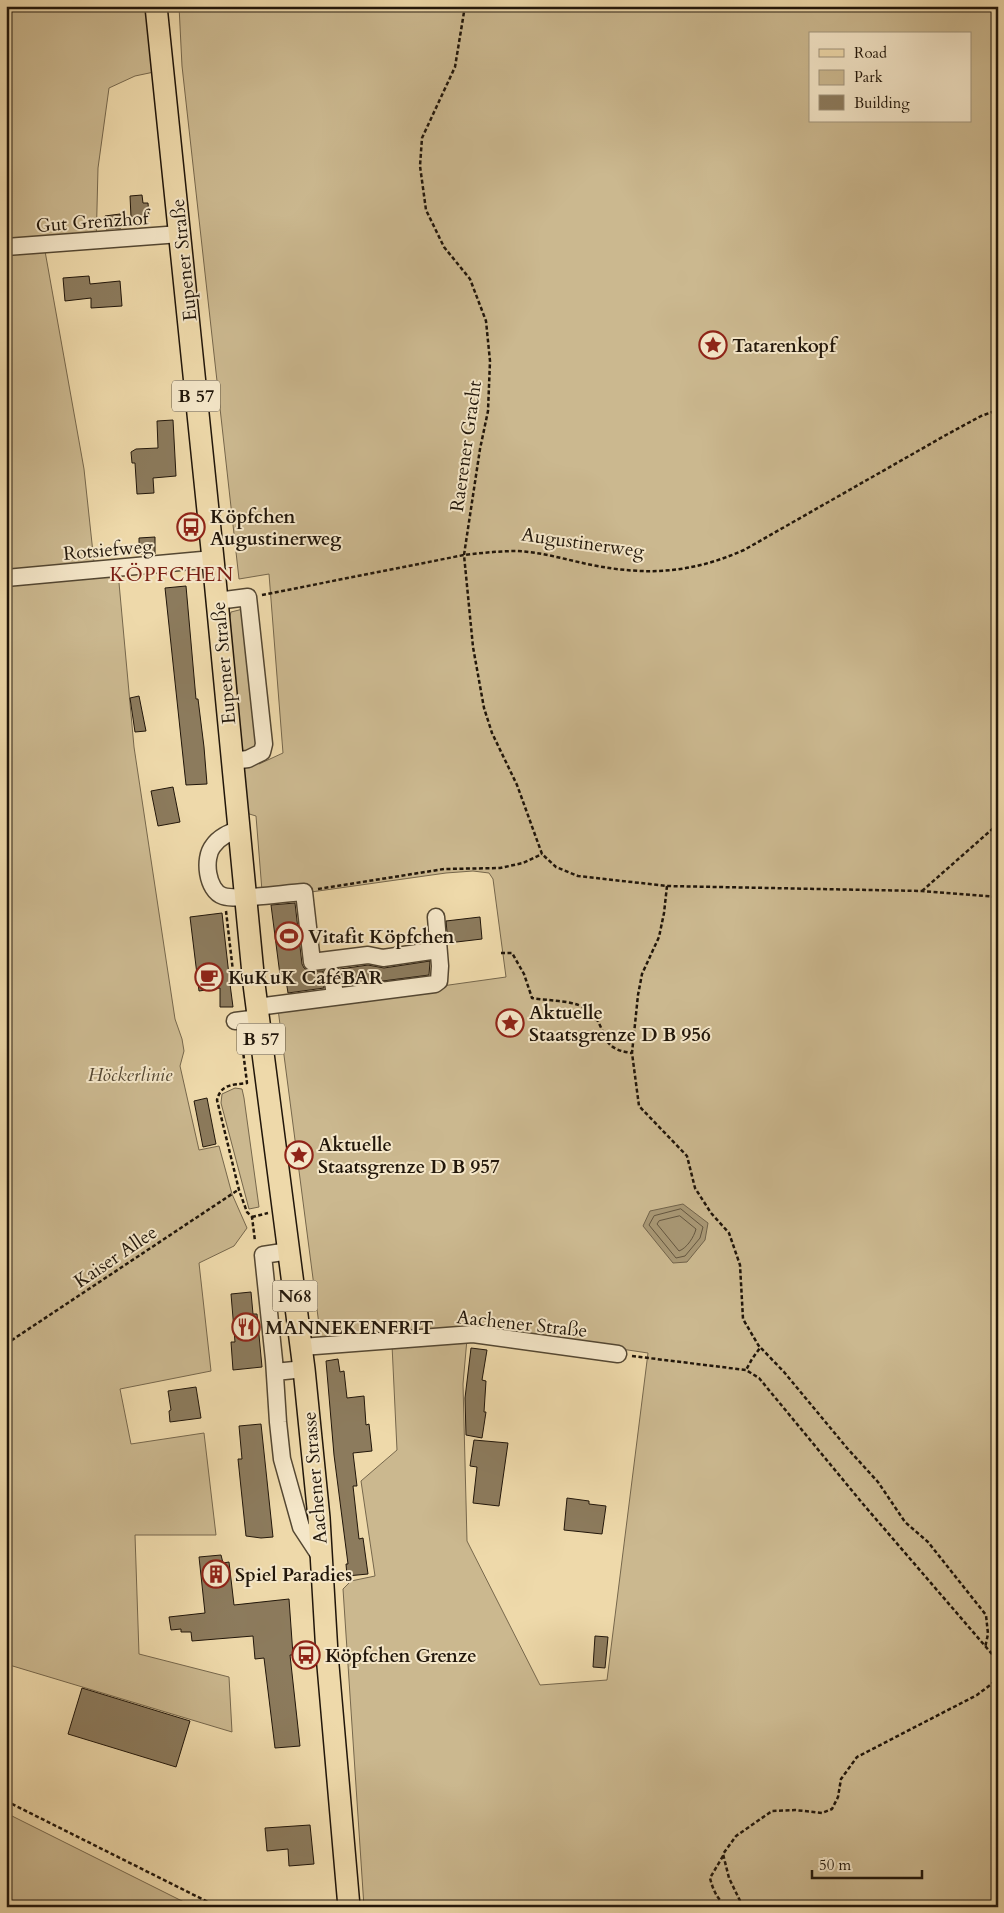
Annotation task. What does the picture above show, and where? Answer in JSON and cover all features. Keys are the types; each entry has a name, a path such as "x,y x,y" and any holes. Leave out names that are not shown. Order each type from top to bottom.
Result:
{"main road":[{"name":"Eupener Straße","path":"156,6 214,559 239,829 245,897 247,1016 278,1169"},
{"name":"Aachener Strasse","path":"278,1169 302,1346 322,1559 327,1654 349,1907"}],"lane":[{"name":"Gut Grenzhof","path":"6,247 180,234"},
{"name":"Rotsiefweg","path":"6,578 214,559"},
{"path":"217,600 248,597 264,744 262,752 248,760 232,761"},
{"path":"239,829 225,835 213,846 208,855 211,885 214,892 224,897 304,892 312,962 368,955 383,958 438,950"},
{"path":"247,1016 335,996 435,984 439,981 436,917"},
{"path":"332,974 335,996"},
{"path":"289,1251 263,1255 278,1422 282,1459 301,1526 322,1559"},
{"name":"Aachener Straße","path":"302,1346 473,1334 618,1354"},
{"path":"275,1372 304,1369"}],"path":[{"name":"Raerener Gracht","path":"465,6 455,67 422,138 420,166 426,210 444,247 470,279 486,321 490,361 488,411 480,449 464,555 473,647 484,708 492,734 517,786 542,854"},
{"name":"Augustinerweg","path":"248,597 464,555 518,552 622,570 648,572 696,567 744,550 946,435 981,416 998,410"},
{"path":"922,891 998,824"},
{"path":"304,892 444,869 500,868 523,863 542,854 556,867 578,876 667,886 922,891 998,898"},
{"path":"667,886 659,938 642,974 632,1054 639,1106 688,1156 695,1188 710,1213 729,1233 740,1265 743,1319 760,1348 784,1372 878,1482 905,1522 928,1542 986,1615 988,1634 985,1648"},
{"path":"224,897 235,984"},
{"path":"502,953 512,953 524,974 532,998 576,1003 591,1012 601,1027 607,1042 618,1052 632,1054"},
{"path":"247,1016 247,1083 225,1087 219,1092 216,1100 238,1190 247,1212 252,1217 257,1250 263,1255"},
{"name":"Kaiser Allee","path":"6,1344 238,1190"},
{"path":"252,1217 268,1213"},
{"path":"746,1370 760,1348"},
{"path":"618,1354 746,1370 759,1378 985,1648 998,1661"},
{"path":"727,1907 719,1900 712,1887 710,1878 723,1854 736,1836 772,1811 795,1810 822,1814 832,1809 838,1797 841,1779 857,1757 977,1695 998,1679"},
{"path":"6,1802 218,1907"},
{"path":"723,1854 729,1878 743,1907"}],"green space":[{"name":"Höckerlinie","path":"6,6 147,6 154,72 135,76 109,88 98,168 96,248 45,251 84,469 94,562 117,561 134,747 175,1019 184,1051 180,1066 199,1150 219,1146 232,1194 247,1228 234,1246 199,1263 211,1371 120,1389 131,1444 204,1433 216,1535 135,1535 139,1654 229,1677 232,1732 6,1664"},
{"path":"179,6 998,6 998,1907 364,1907 343,1589 351,1581 375,1576 361,1481 397,1450 392,1345 467,1339 463,1384 467,1541 540,1685 607,1680 648,1353 473,1327 321,1340 278,1009 506,977 493,879 489,873 473,871 446,873 311,892 262,891 256,816 246,813 229,620 231,612 243,609 259,764 283,753 269,574 239,579 182,66"},
{"path":"235,1088 242,1089 244,1098 259,1207 249,1209 221,1103 222,1094"},
{"path":"6,1813 194,1907 6,1907"}],"water":[{"path":"683,1204 708,1223 705,1240 687,1262 673,1263 643,1226 650,1211"}],"building":[{"path":"142,195 143,203 148,203 149,216 131,217 130,196"},
{"path":"120,214 121,228 106,229 105,216"},
{"path":"89,276 90,284 120,281 122,306 91,308 91,298 65,301 63,278"},
{"path":"173,420 176,476 153,478 154,493 137,494 135,463 132,463 131,452 136,449 158,448 157,421"},
{"path":"155,537 155,554 139,554 139,538"},
{"path":"186,586 196,699 198,699 207,784 186,785 165,588"},
{"path":"139,696 146,731 135,732 130,698"},
{"path":"173,787 180,822 158,826 151,791"},
{"name":"Vitafit Köpfchen","path":"295,903 302,964 309,971 323,971 324,988 288,993 285,974 280,975 271,905"},
{"path":"222,913 233,1007 220,1007 220,988 199,991 190,917"},
{"path":"480,917 482,939 448,943 446,921"},
{"path":"430,961 429,975 344,986 340,969 368,965 384,968"},
{"path":"207,1098 216,1144 203,1147 194,1101"},
{"path":"251,1292 253,1314 257,1314 262,1367 233,1370 231,1342 235,1342 231,1294"},
{"path":"471,1348 487,1350 482,1380 486,1381 484,1412 486,1412 482,1438 466,1435 465,1398"},
{"path":"338,1359 340,1372 344,1371 347,1398 364,1396 366,1425 369,1424 372,1451 353,1453 357,1486 353,1486 359,1539 363,1538 368,1574 347,1576 346,1564 348,1564 334,1455 326,1361"},
{"path":"196,1387 201,1418 170,1422 169,1411 171,1410 168,1391"},
{"path":"261,1424 273,1537 261,1538 246,1536 238,1459 242,1459 239,1426"},
{"path":"474,1440 508,1443 499,1506 473,1503 477,1467 470,1466"},
{"path":"567,1498 606,1506 602,1534 564,1530"},
{"path":"221,1555 223,1563 229,1562 234,1605 289,1599 293,1655 290,1655 300,1746 275,1748 264,1658 255,1659 253,1636 192,1641 191,1632 181,1632 181,1629 171,1630 169,1617 205,1613 199,1557"},
{"path":"595,1636 608,1637 605,1668 593,1667"},
{"path":"82,1688 190,1721 176,1767 68,1734"},
{"path":"310,1825 314,1864 289,1866 288,1849 267,1851 265,1828"}],"place":[{"name":"Tatarenkopf","path":"713,345"},
{"name":"Köpfchen Augustinerweg","path":"191,527"},
{"name":"Vitafit Köpfchen","path":"289,936"},
{"name":"KuKuK CaféBAR","path":"209,977"},
{"name":"Aktuelle Staatsgrenze D B 956","path":"510,1023"},
{"name":"Aktuelle Staatsgrenze D B 957","path":"299,1155"},
{"name":"MANNEKENFRIT","path":"246,1327"},
{"name":"Spiel Paradies","path":"216,1574"},
{"name":"Köpfchen Grenze","path":"306,1655"}],"district":[{"name":"KÖPFCHEN","path":"172,574"}]}
